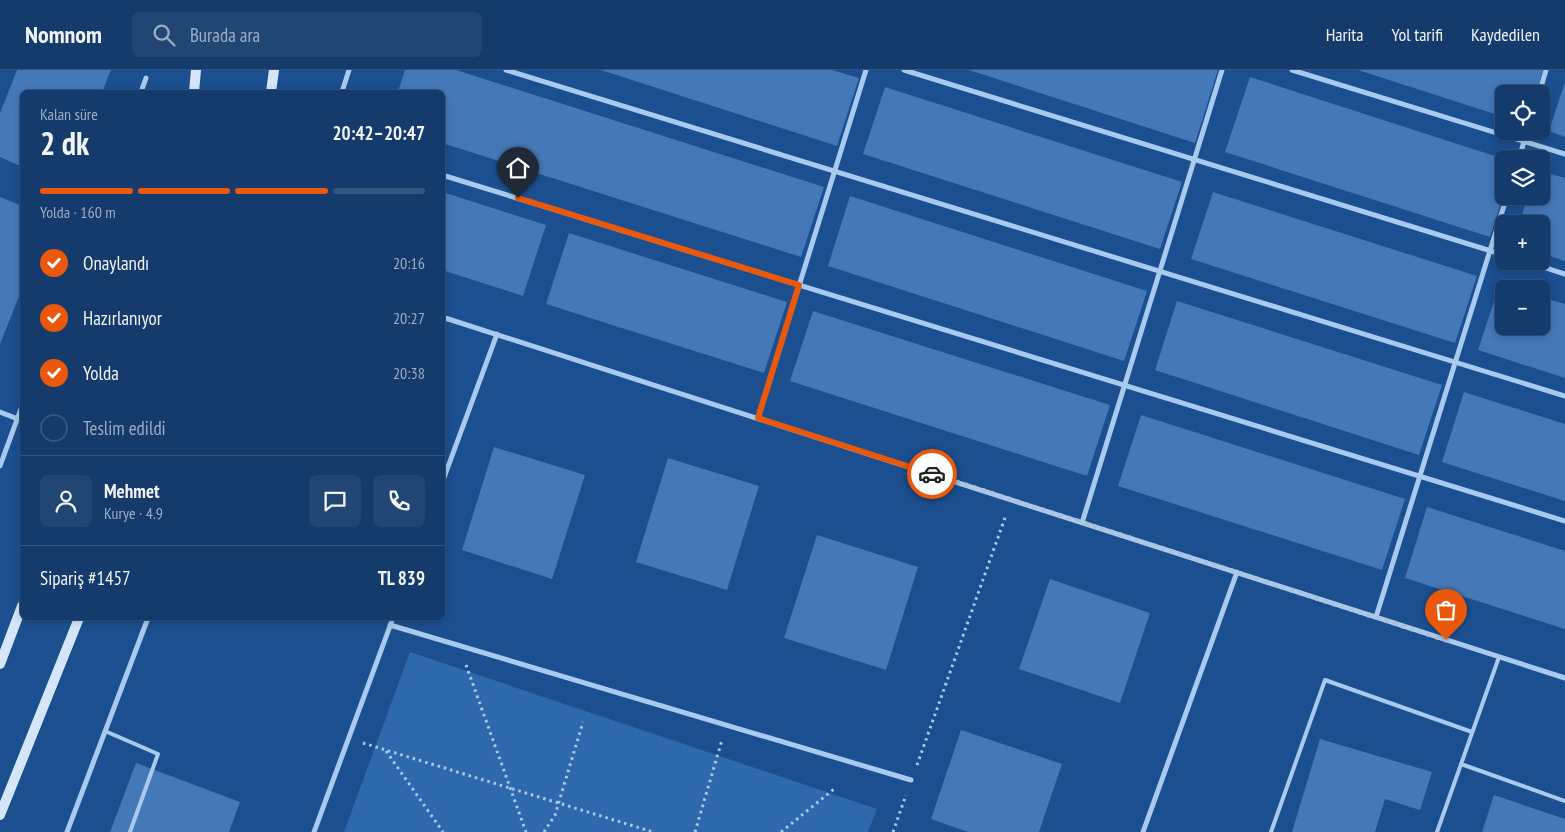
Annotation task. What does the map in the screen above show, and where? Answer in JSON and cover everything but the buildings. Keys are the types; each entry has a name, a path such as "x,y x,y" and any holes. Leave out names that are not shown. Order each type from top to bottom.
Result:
{"street":[{"path":"194,90 196,70"},
{"path":"272,90 274,70"},
{"path":"343,90 349,70"},
{"path":"506,70 1565,396"},
{"path":"758,418 866,70"},
{"path":"904,70 1495,252"},
{"path":"1082,523 1222,70"},
{"path":"1292,70 1565,154"},
{"path":"1542,85 1546,70"},
{"path":"142,90 146,78"},
{"path":"1521,150 1524,141"},
{"path":"445,176 1565,521"},
{"path":"1376,617 1504,205"},
{"path":"1550,269 1565,274"},
{"path":"445,318 1565,678"},
{"path":"445,475 497,334"},
{"path":"0,412 18,419"},
{"path":"0,466 20,412"},
{"path":"1143,832 1237,572"},
{"path":"0,664 20,611"},
{"path":"0,815 78,620"},
{"path":"67,832 147,620"},
{"path":"314,832 392,620"},
{"path":"390,625 911,780"}],"lane":[{"path":"1437,832 1499,657"},
{"path":"1271,832 1325,680 1472,732"},
{"path":"105,731 158,754 130,832"},
{"path":"1461,764 1565,801"}],"path":[{"path":"893,832 1011,500"},
{"path":"459,645 526,832"},
{"path":"544,832 555,815 583,722"},
{"path":"695,832 727,725"},
{"path":"348,738 653,832"},
{"path":"385,750 443,832"},
{"path":"782,832 834,789"}],"shaded area":[{"path":"410,652 877,809 868,832 344,832"}],"way so far":[{"path":"932,474 1446,640"}],"route":[{"path":"518,198 799,285 758,418 932,474"}]}
